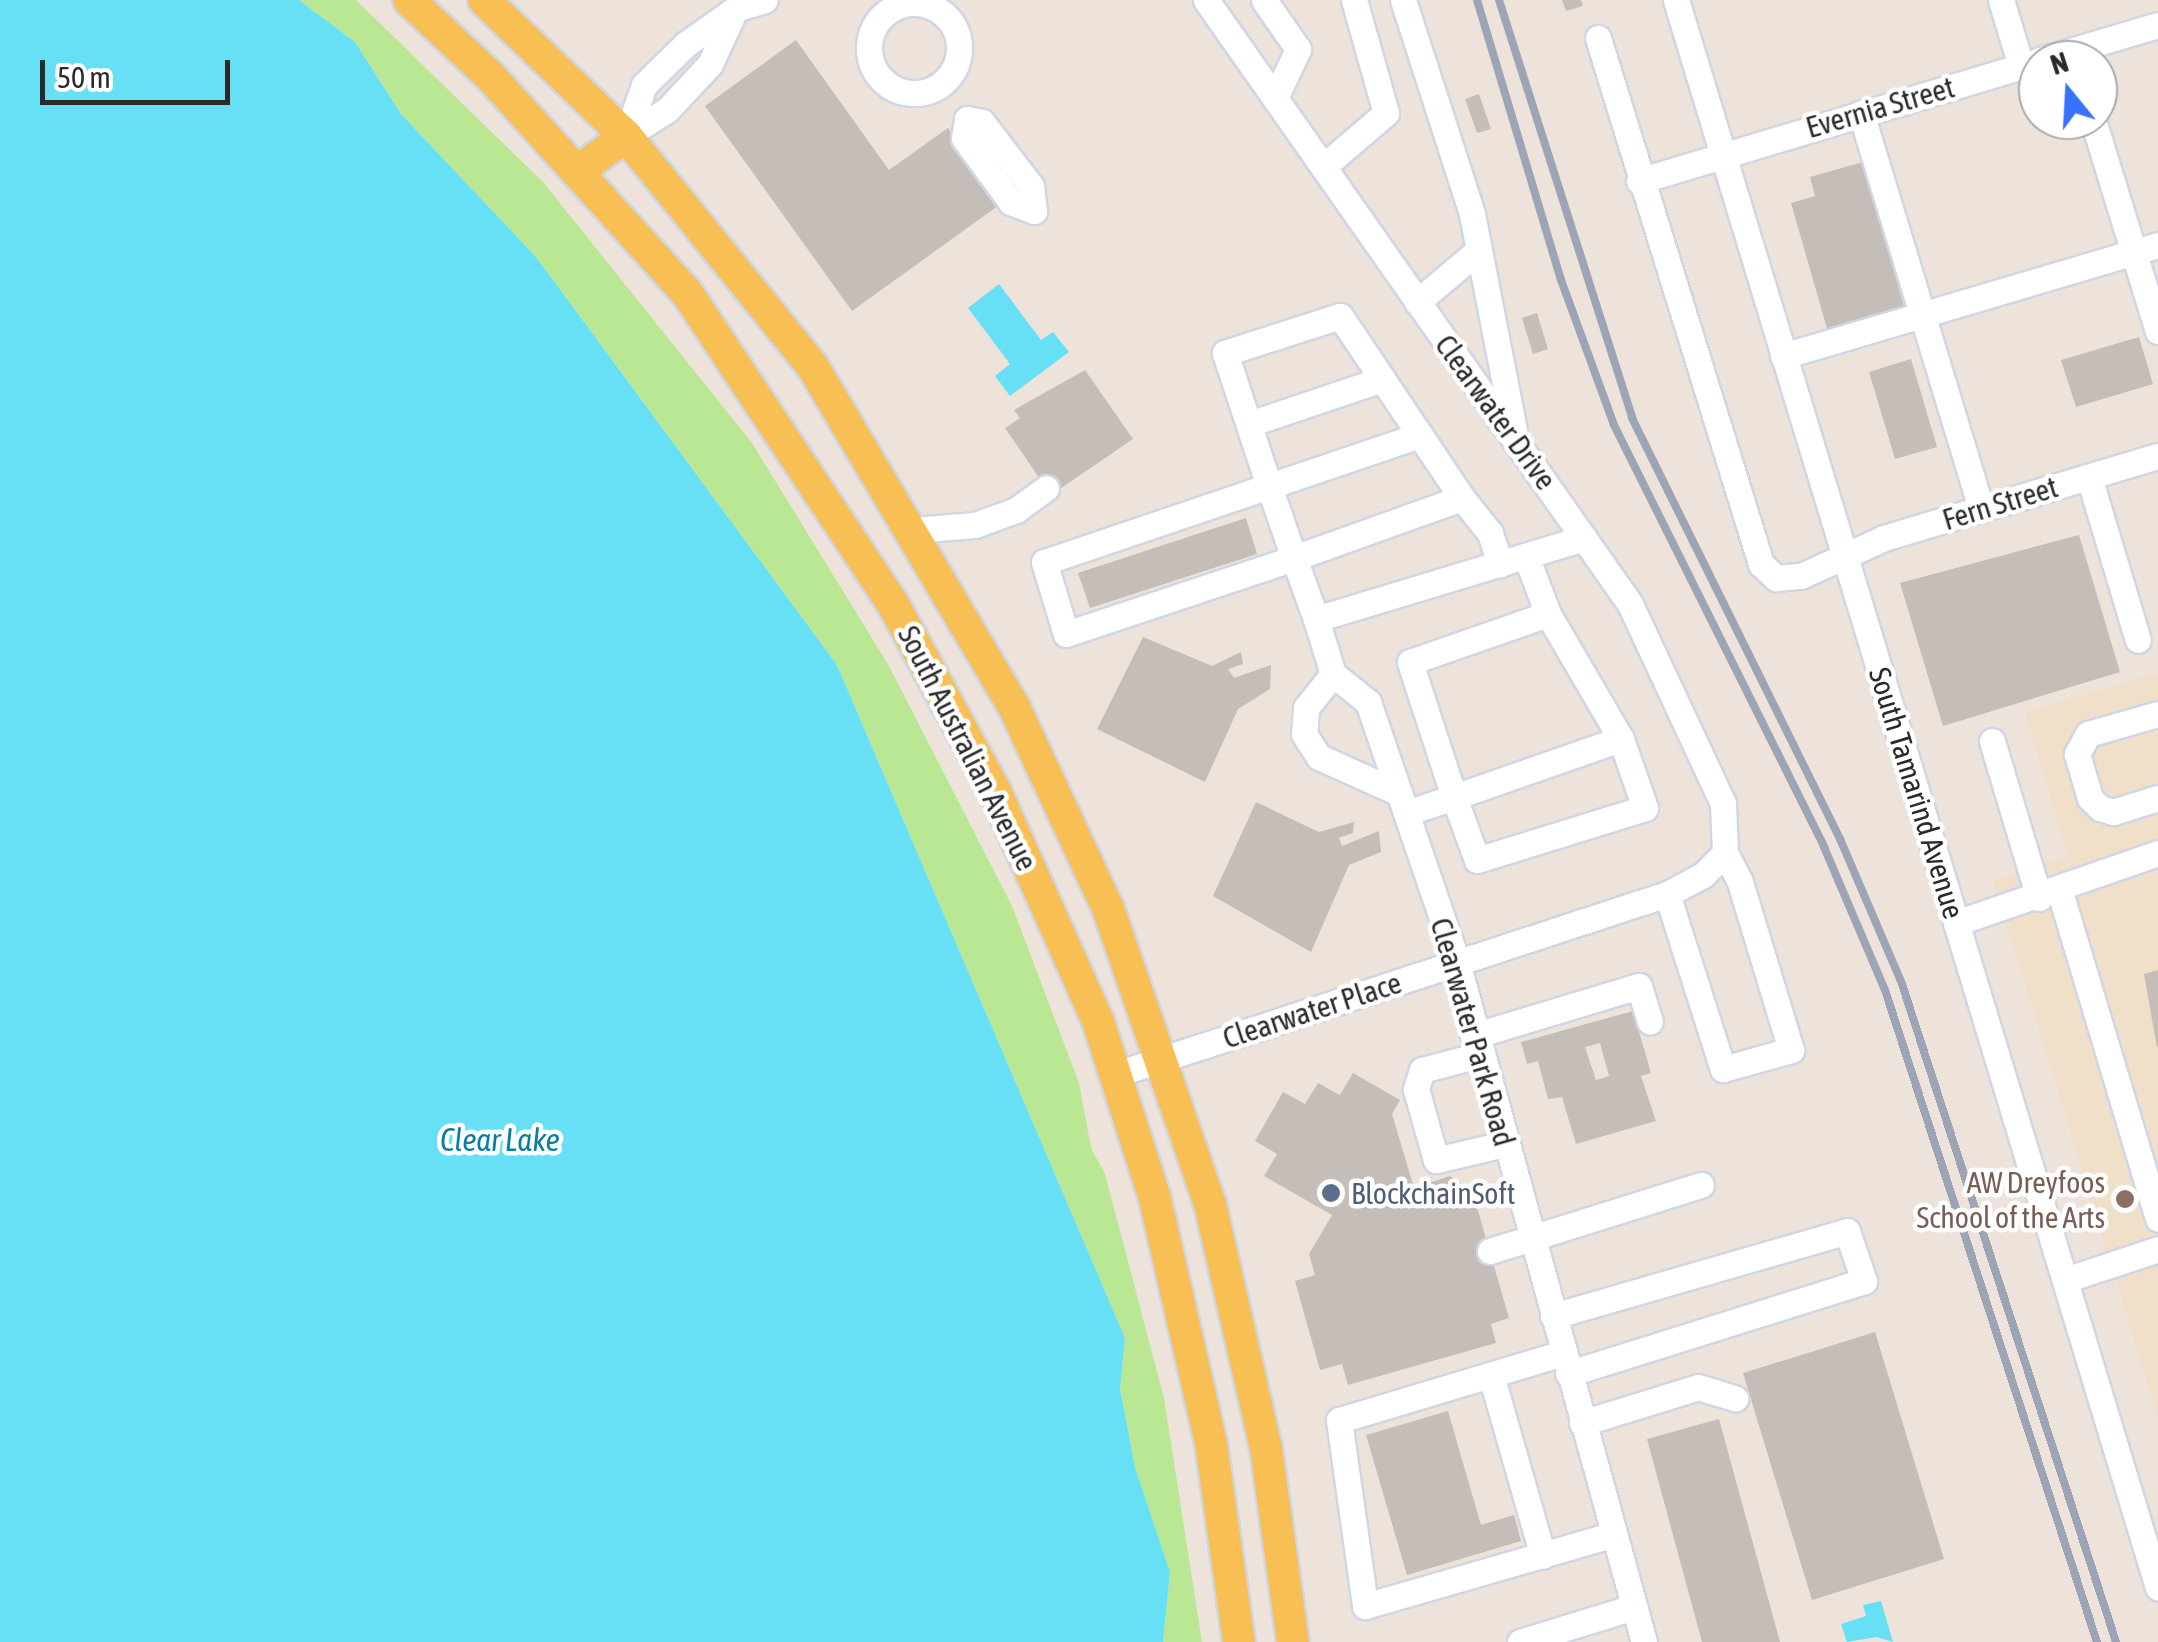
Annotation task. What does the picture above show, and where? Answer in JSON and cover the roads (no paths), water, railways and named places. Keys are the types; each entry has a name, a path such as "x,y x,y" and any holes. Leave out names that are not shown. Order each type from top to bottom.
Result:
{"main road":[{"name":"South Australian Avenue","path":"408,0 578,171 687,294 893,604 995,790 1117,1074 1186,1321 1211,1443 1239,1642"},
{"name":"South Australian Avenue","path":"484,0 626,136 813,367 914,530 1057,794 1165,1060 1240,1325 1266,1448 1293,1642"},
{"path":"578,171 626,136"}],"street":[{"path":"626,136 644,85 686,44 735,9 765,0"},
{"name":"Clearwater Drive","path":"1206,0 1630,604 1724,803 1724,853"},
{"path":"1264,0 1298,49 1274,98"},
{"path":"1322,166 1386,112 1354,0"},
{"path":"1403,0 1479,250 1515,436"},
{"name":"South Tamarind Avenue","path":"1676,0 2158,1587"},
{"path":"2001,0 2022,40"},
{"path":"920,3 946,15 960,42 945,82 903,92 878,76 868,47 871,32 888,4 920,3"},
{"name":"Evernia Street","path":"2115,40 2158,25"},
{"name":"Fern Street","path":"1598,38 1760,564 1776,578 1801,576 1843,551 2158,456"},
{"name":"Evernia Street","path":"1639,180 2018,66"},
{"path":"945,82 967,119 982,122 1001,167"},
{"path":"1861,113 1981,509"},
{"path":"2101,140 2147,248 2158,331"},
{"path":"1783,356 2147,248"},
{"path":"1417,302 1479,250"},
{"path":"1500,564 1490,533 1462,498 1340,316 1225,352 1333,674 1306,708 1304,734 1320,757 1403,803 1454,797 1621,739"},
{"path":"1249,424 1382,379"},
{"path":"1420,436 1044,562 1066,634 1462,498"},
{"path":"2090,477 2138,640"},
{"path":"914,530 975,525 1016,510 1046,488"},
{"path":"1316,619 1584,538"},
{"path":"1526,556 1548,614 1621,739 1645,808 1476,860 1410,662 1548,614"},
{"name":"Clearwater Park Road","path":"1333,674 1368,702 1457,962 1476,1046 1644,1642"},
{"path":"2158,714 2088,734 2077,754 2090,798 2100,808 2113,812 2158,798"},
{"path":"1992,741 2049,895 2158,1218"},
{"path":"1667,894 1724,1069 1791,1050 1740,882 1724,853"},
{"name":"Clearwater Place","path":"1117,1074 1667,894 1704,874 1724,853"},
{"path":"1956,923 2049,895 2158,853"},
{"path":"1504,1144 1439,1170 1416,1089 1422,1070 1639,986 1650,1020"},
{"path":"1490,1251 1702,1184"},
{"path":"1552,1316 1847,1230 1864,1282 1566,1363 1491,1374 1338,1420 1364,1606 1614,1534"},
{"path":"2065,1280 2158,1249"},
{"path":"1491,1374 1542,1556"},
{"path":"1582,1422 1698,1387 1735,1398"},
{"path":"1520,1642 1634,1607"}],"water":[{"name":"Clear Lake","path":"0,0 299,0 355,42 401,114 536,257 837,665 1125,1338 1120,1389 1135,1467 1170,1572 1163,1642 0,1642"},
{"path":"999,284 1041,340 1053,332 1069,352 1010,396 995,376 1010,364 968,308"},
{"path":"1881,1601 1893,1642 1877,1637 1847,1642 1841,1624 1866,1616 1863,1605"}],"railway":[{"path":"1477,0 1561,280 1614,425 1824,847 1885,990 2097,1642"},
{"path":"1499,0 1632,418 1840,839 1902,984 2116,1642"}],"place":[{"name":"BlockchainSoft","path":"1331,1193"},
{"name":"AW Dreyfoos School of the Arts","path":"2125,1199"}]}
